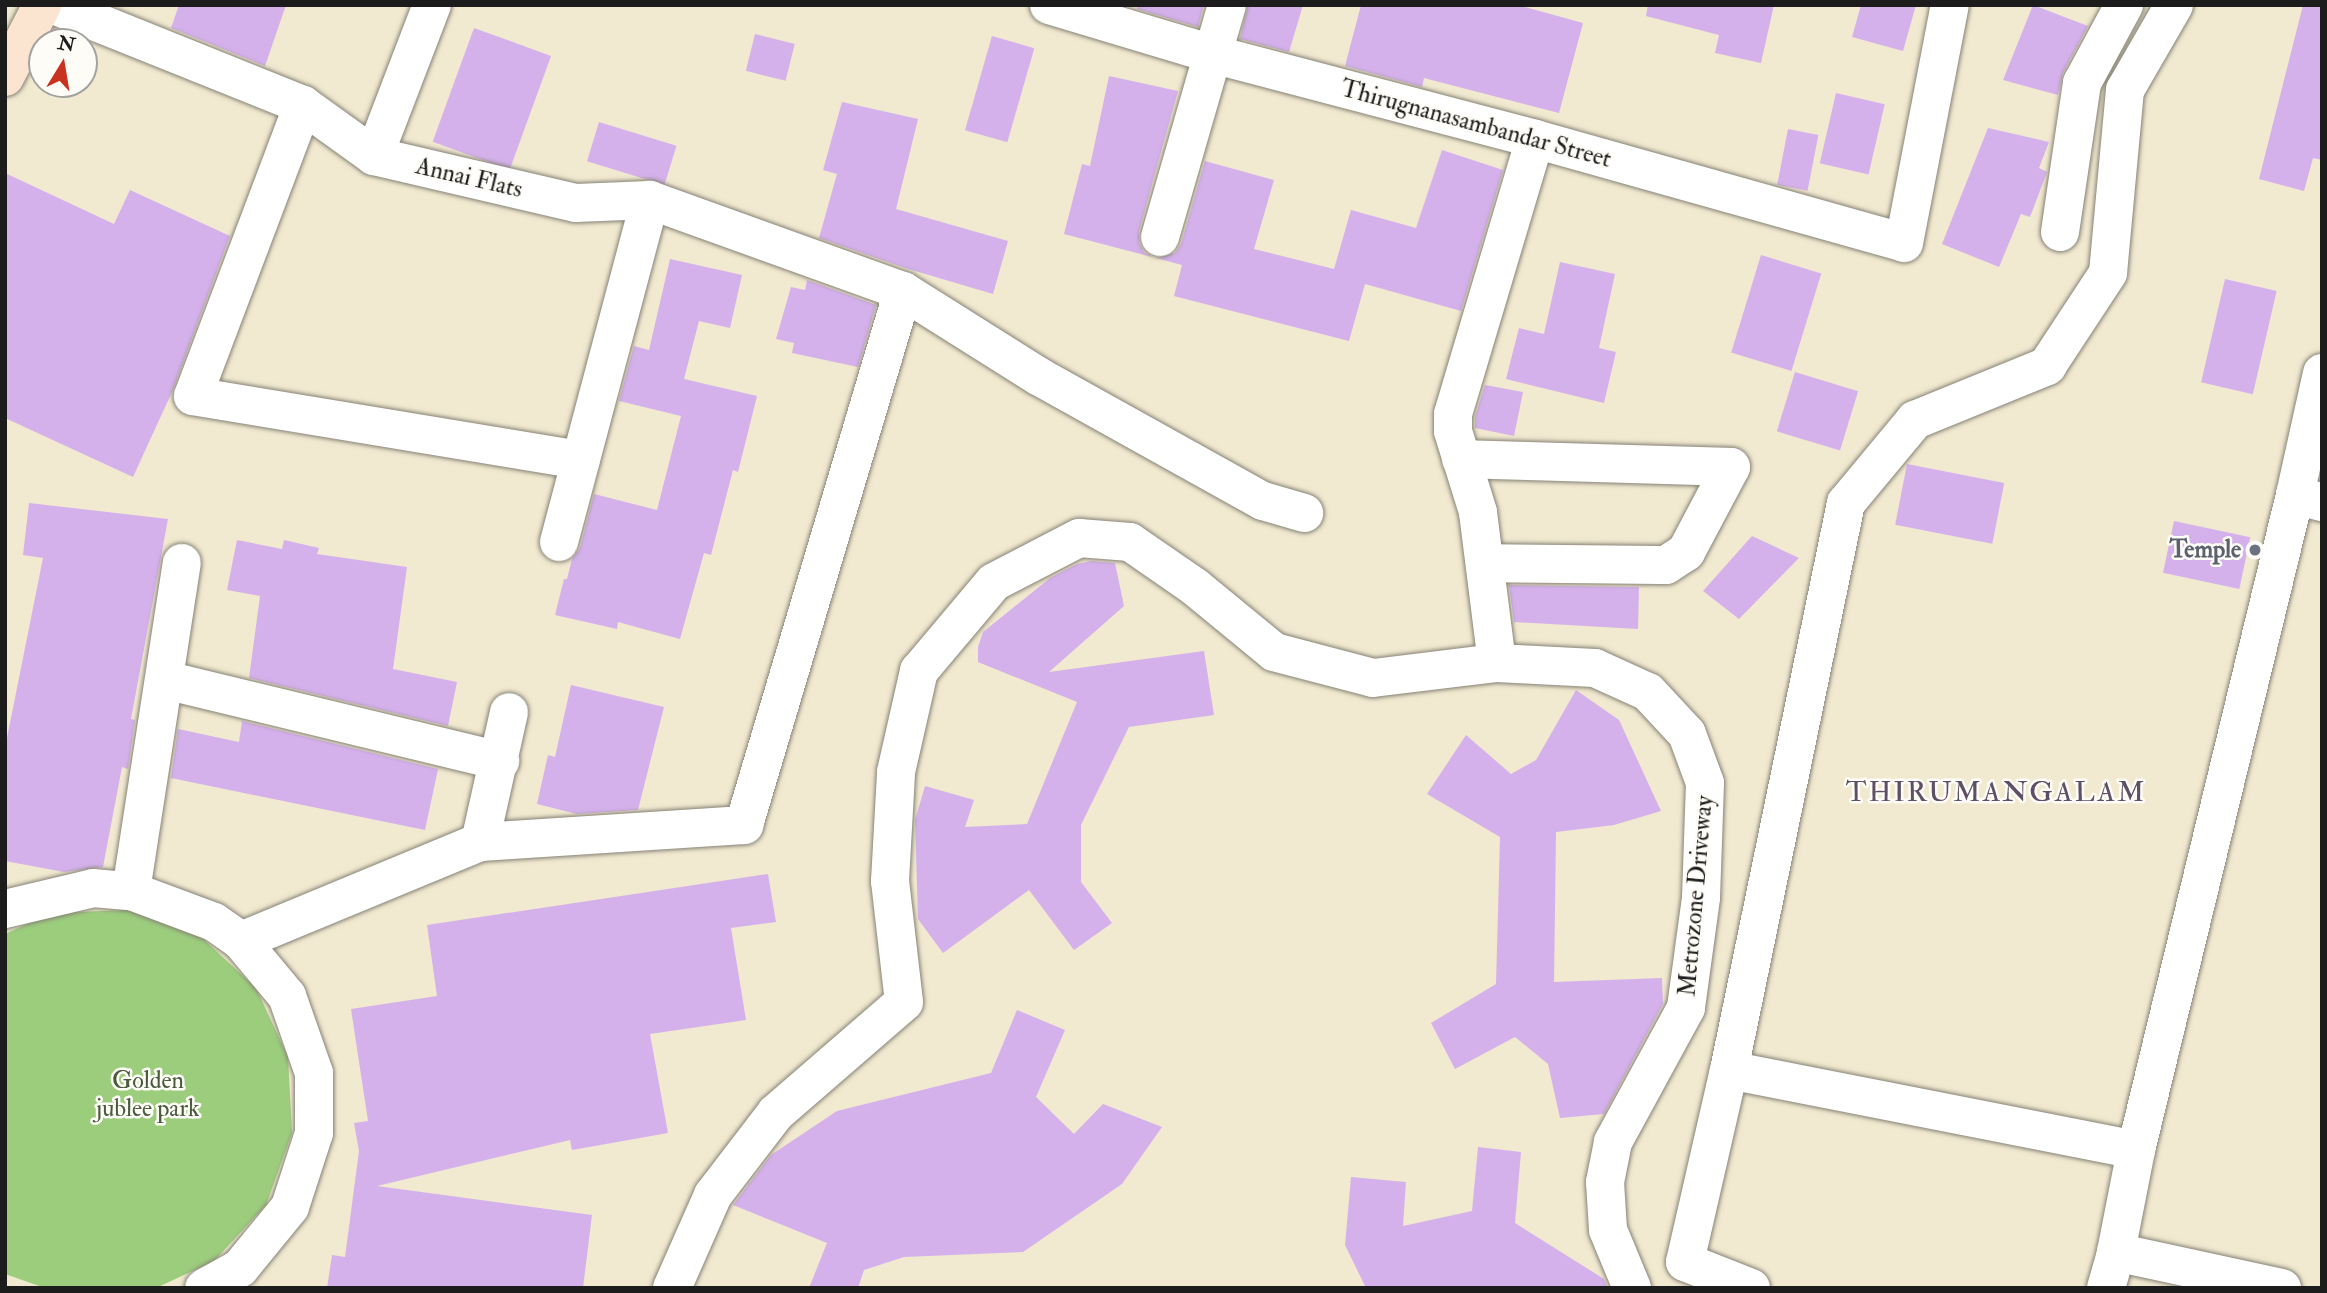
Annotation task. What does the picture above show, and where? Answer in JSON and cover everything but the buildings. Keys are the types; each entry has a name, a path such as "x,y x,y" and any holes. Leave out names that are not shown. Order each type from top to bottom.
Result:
{"street":[{"path":"5,77 42,5"},
{"name":"Annai Flats","path":"54,5 303,105 374,156 576,203 650,200 903,291 1038,376 1263,501 1304,513"},
{"path":"374,156 432,5"},
{"name":"Thirugnanasambandar Street","path":"1049,5 1212,54 1535,139 1904,243 1950,5"},
{"path":"1160,237 1227,5"},
{"path":"2060,232 2082,83 2124,5"},
{"path":"1751,1288 1685,1262 1729,1070 1846,503 1915,420 2047,366 2108,273 2125,90 2174,5"},
{"path":"303,105 193,396 581,460"},
{"path":"1497,663 1478,512 1453,431 1453,414 1535,139"},
{"path":"559,542 650,200"},
{"path":"242,941 480,842 744,825 903,291"},
{"path":"2282,1288 2111,1270 2136,1150 2308,498 2322,373"},
{"path":"1461,459 1731,467 1686,552 1666,565 1485,563"},
{"name":"Metrozone Driveway","path":"672,1288 713,1195 776,1114 904,1002 890,881 896,772 919,671 994,582 1079,538 1130,542 1195,587 1274,652 1373,678 1497,663 1595,668 1648,692 1688,734 1705,783 1701,898 1686,1008 1613,1142 1605,1182 1608,1230 1632,1288"},
{"path":"131,891 183,564"},
{"path":"165,680 500,761"},
{"path":"480,842 509,712"},
{"path":"5,909 93,888 131,891 214,922 242,941 287,996 314,1073 314,1133 290,1207 240,1268 204,1288"},
{"path":"1729,1070 2136,1150"}],"green space":[{"name":"Golden jublee park","path":"127,910 200,936 256,988 288,1057 292,1133 266,1205 214,1261 156,1288 45,1288 5,1274 5,934 51,913"}],"place":[{"name":"Temple","path":"2255,550"}],"district":[{"name":"THIRUMANGALAM","path":"1996,793"}]}
